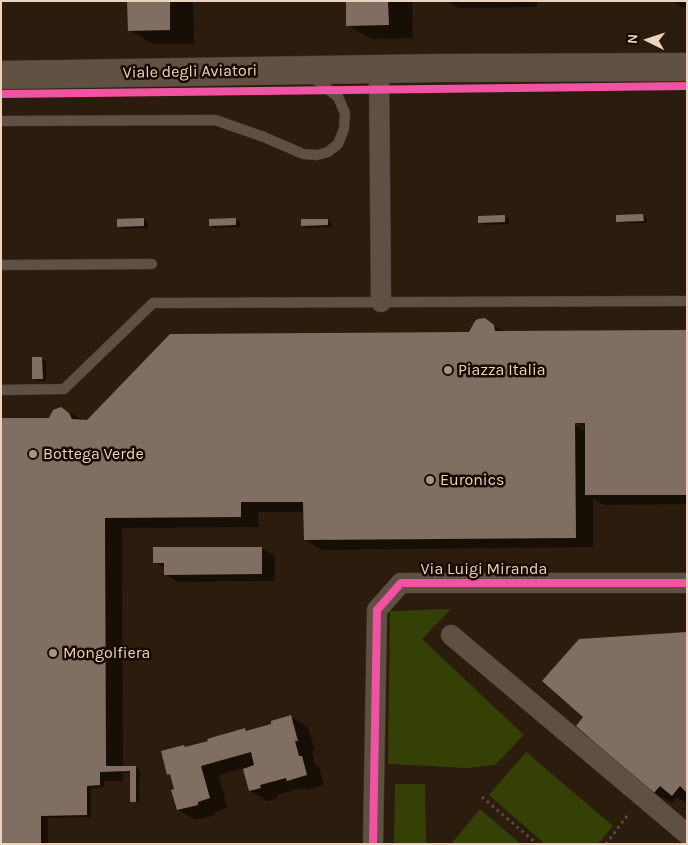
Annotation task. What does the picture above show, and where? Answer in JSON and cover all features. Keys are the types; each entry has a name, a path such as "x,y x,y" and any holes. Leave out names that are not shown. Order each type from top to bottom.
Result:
{"main road":[{"name":"Viale degli Aviatori","path":"1,75 687,67"}],"street":[{"path":"380,70 381,302"},
{"name":"Via Luigi Miranda","path":"373,844 377,610 401,583 687,583"},
{"path":"451,635 687,834"}],"lane":[{"path":"1,121 215,120 264,137 303,154 317,155 328,152 338,144 344,129 345,113 338,97 304,71"},
{"path":"1,265 152,264"},
{"path":"1,390 64,389 153,303 687,301"}],"path":[{"path":"482,797 537,844"},
{"path":"606,844 626,816"}],"green space":[{"path":"451,609 422,639 524,735 495,765 467,768 388,764 390,611"},
{"path":"526,752 613,826 598,844 545,844 489,795"},
{"path":"395,784 425,784 426,844 394,844"},
{"path":"480,809 521,844 451,844"}],"building":[{"path":"127,1 170,1 170,30 128,31"},
{"path":"346,1 388,1 389,25 346,26"},
{"path":"643,214 644,221 616,222 616,215"},
{"path":"505,215 505,222 478,223 478,216"},
{"path":"144,218 144,226 117,227 117,219"},
{"path":"236,218 236,225 209,226 209,219"},
{"path":"301,219 328,219 328,225 301,226"},
{"name":"Mongolfiera","path":"485,318 494,325 495,331 687,330 687,495 585,495 585,423 575,423 576,538 304,540 303,502 241,502 241,517 105,518 106,766 136,766 136,802 130,802 130,771 100,772 100,785 87,786 87,815 41,816 41,844 1,844 1,418 49,418 53,410 61,407 69,413 72,419 87,420 170,334 469,332 475,321"},
{"path":"32,357 42,357 43,379 32,379"},
{"path":"153,547 262,547 262,574 164,575 164,563 153,563"},
{"path":"687,632 687,793 680,786 672,796 660,786 653,794 576,726 583,717 542,681 579,639"},
{"path":"291,715 298,741 295,741 299,756 302,756 307,775 287,781 286,778 260,785 261,788 249,791 243,769 254,765 251,752 201,766 210,798 198,802 198,805 177,810 171,790 174,789 170,774 167,775 161,751 208,741 207,739 245,728 246,731 271,724 271,721"}],"cycle path":[{"path":"1,94 687,86"},
{"path":"373,844 377,610 401,583 687,583"}],"place":[{"name":"Piazza Italia","path":"448,370"},
{"name":"Bottega Verde","path":"33,454"},
{"name":"Euronics","path":"430,480"},
{"name":"Mongolfiera","path":"53,653"}]}
